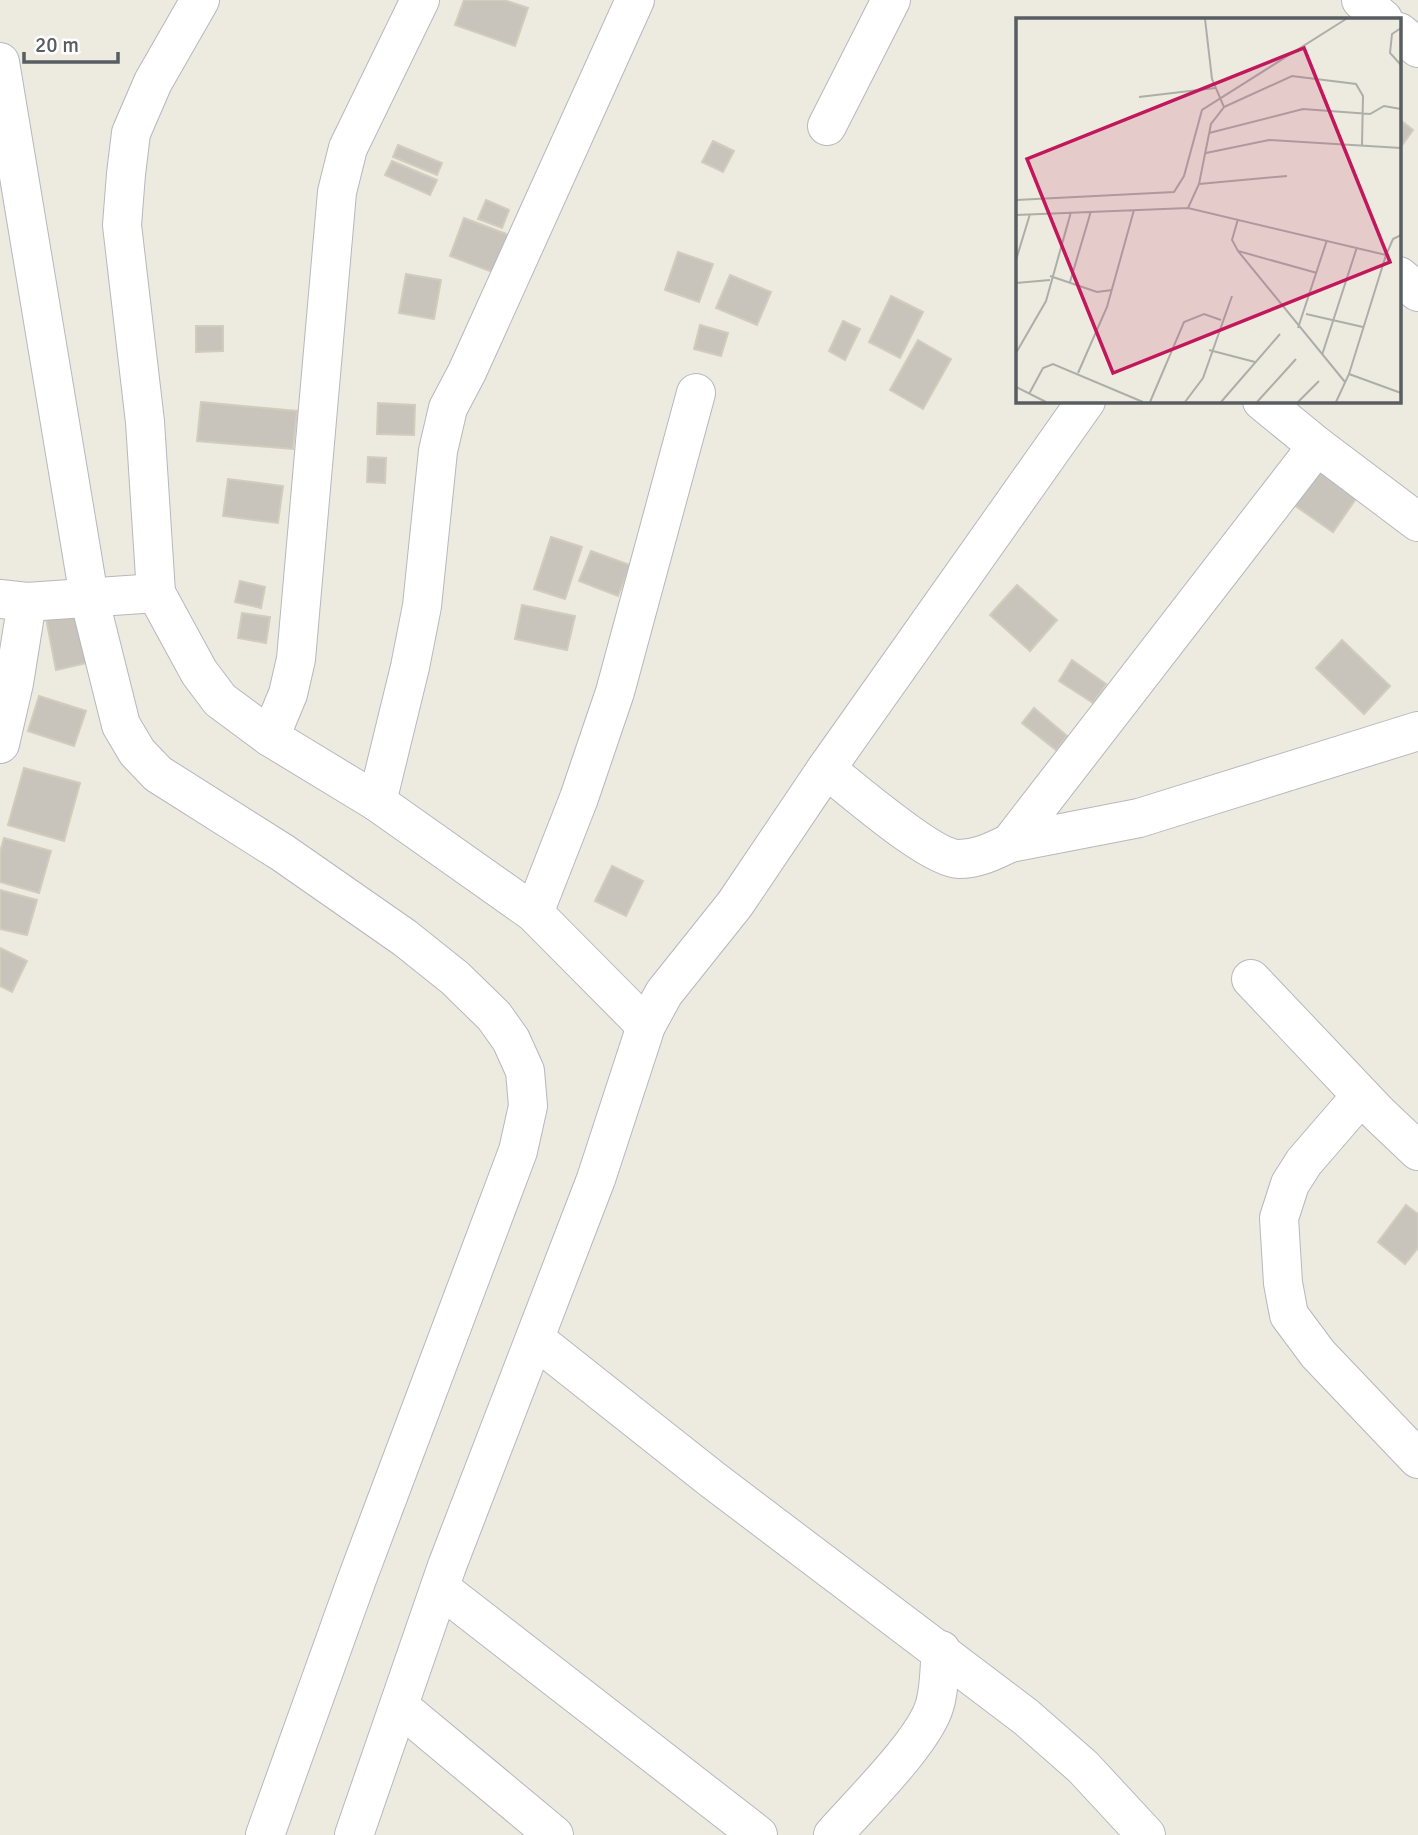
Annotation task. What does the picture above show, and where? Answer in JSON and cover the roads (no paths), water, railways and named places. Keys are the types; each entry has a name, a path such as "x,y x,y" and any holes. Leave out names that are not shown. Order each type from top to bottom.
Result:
{"street":[{"path":"200,0 153,82 131,133 122,225 145,422 124,595 121,725 137,752 158,774 283,853 405,938 455,978 494,1016 511,1040 525,1071 528,1106 518,1151 357,1579 265,1835"},
{"path":"270,737 288,694 296,659 337,192 348,148 420,0"},
{"path":"377,802 422,606 438,451 448,408 467,372 635,0"},
{"path":"827,126 891,0"},
{"path":"1400,35 1418,48"},
{"path":"0,62 124,595 199,672 220,700 270,737 377,802 534,913 646,1026"},
{"path":"1400,277 1418,292"},
{"path":"534,913 579,798 615,692 696,393"},
{"path":"354,1835 440,1588 596,1180 646,1026 664,993 735,904 1085,402"},
{"path":"1263,402 1418,522"},
{"path":"1010,843 1317,446"},
{"path":"0,744 13,682 13,600 124,595"},
{"path":"827,769 931,849 956,859 980,857 1010,843 1139,818 1418,731"},
{"path":"1251,979 1361,1096 1418,1151"},
{"path":"1361,1096 1304,1162 1290,1184 1279,1218 1283,1283 1289,1315 1318,1354 1418,1459"},
{"path":"535,1339 713,1480 941,1650 1026,1717 1083,1767 1146,1835"},
{"path":"440,1588 758,1835"},
{"path":"833,1835 914,1742 928,1721 936,1703 941,1650"},
{"path":"399,1706 554,1835"}]}
